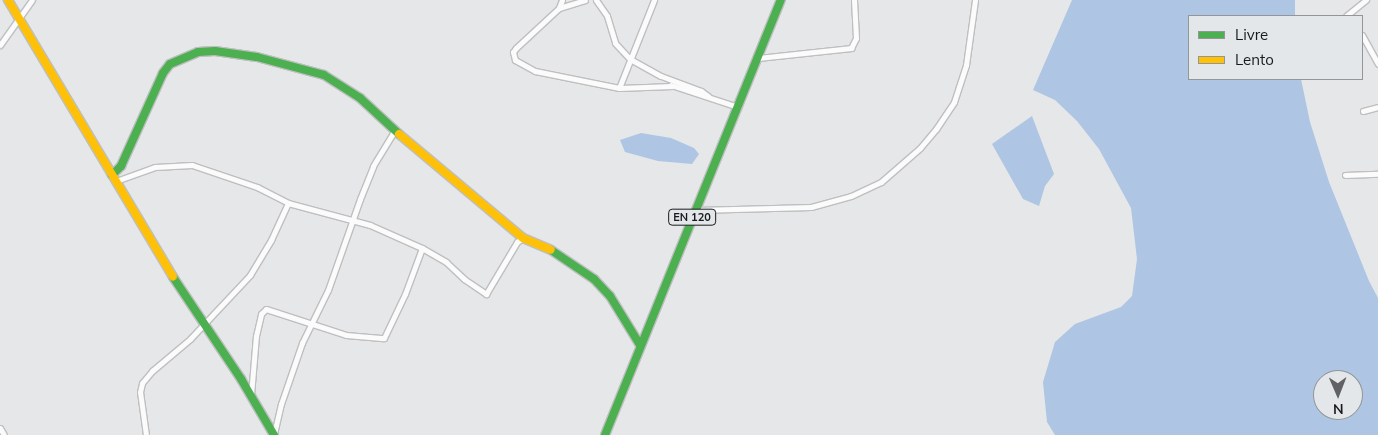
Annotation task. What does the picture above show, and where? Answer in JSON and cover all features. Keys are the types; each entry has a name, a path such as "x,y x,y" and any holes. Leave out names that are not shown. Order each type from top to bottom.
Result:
{"street":[{"path":"8,0 177,284 251,395 274,435"},
{"path":"0,45 32,0"},
{"path":"559,8 562,0"},
{"path":"584,0 559,8 516,48 513,52 515,60 535,71 619,88 672,86 738,107"},
{"path":"596,0 606,16 615,44 630,59 661,76 702,91 708,96"},
{"path":"619,88 654,0"},
{"name":"EN 120","path":"604,435 781,0"},
{"path":"758,58 851,48 856,38 854,0"},
{"path":"695,210 811,207 851,196 881,182 920,148 954,102 966,65 975,0"},
{"path":"1349,15 1366,0"},
{"path":"1363,37 1378,64"},
{"path":"114,178 163,73 170,64 198,52 215,51 257,57 324,75 360,98 523,238 545,246 594,278 610,296 640,345"},
{"path":"661,76 672,86"},
{"path":"1363,111 1378,107"},
{"path":"274,435 284,395 311,324 328,290 373,166 395,130"},
{"path":"114,178 155,167 192,166 257,186 288,203 370,226 422,248 446,262 464,279 486,294 517,242 523,238"},
{"path":"1344,175 1378,174"},
{"path":"146,435 140,392 142,383 152,371 204,324 250,275 271,240 288,203"},
{"path":"251,395 256,336 264,311 269,308 346,335 384,338 405,294 422,248"},
{"path":"0,428 4,435"}],"water":[{"path":"1072,0 1295,0 1295,15 1188,15 1188,80 1301,80 1310,122 1329,182 1369,281 1378,298 1378,435 1055,435 1047,422 1043,382 1055,342 1075,324 1121,307 1132,296 1137,259 1131,208 1099,149 1077,121 1055,100 1033,90"},
{"path":"1032,116 1054,174 1045,186 1039,206 1023,199 992,144"},
{"path":"641,133 671,138 694,148 699,154 692,164 658,161 625,152 620,140"}],"traffic: fast":[{"path":"605,435 781,0"},
{"path":"112,175 121,166 163,73 170,64 198,52 215,51 257,57 324,75 360,98 399,134"},
{"path":"551,250 594,279 610,296 640,345"},
{"path":"173,277 241,379 274,435"}],"traffic: slow":[{"path":"8,0 173,277"},
{"path":"399,134 523,238 551,250"}]}
